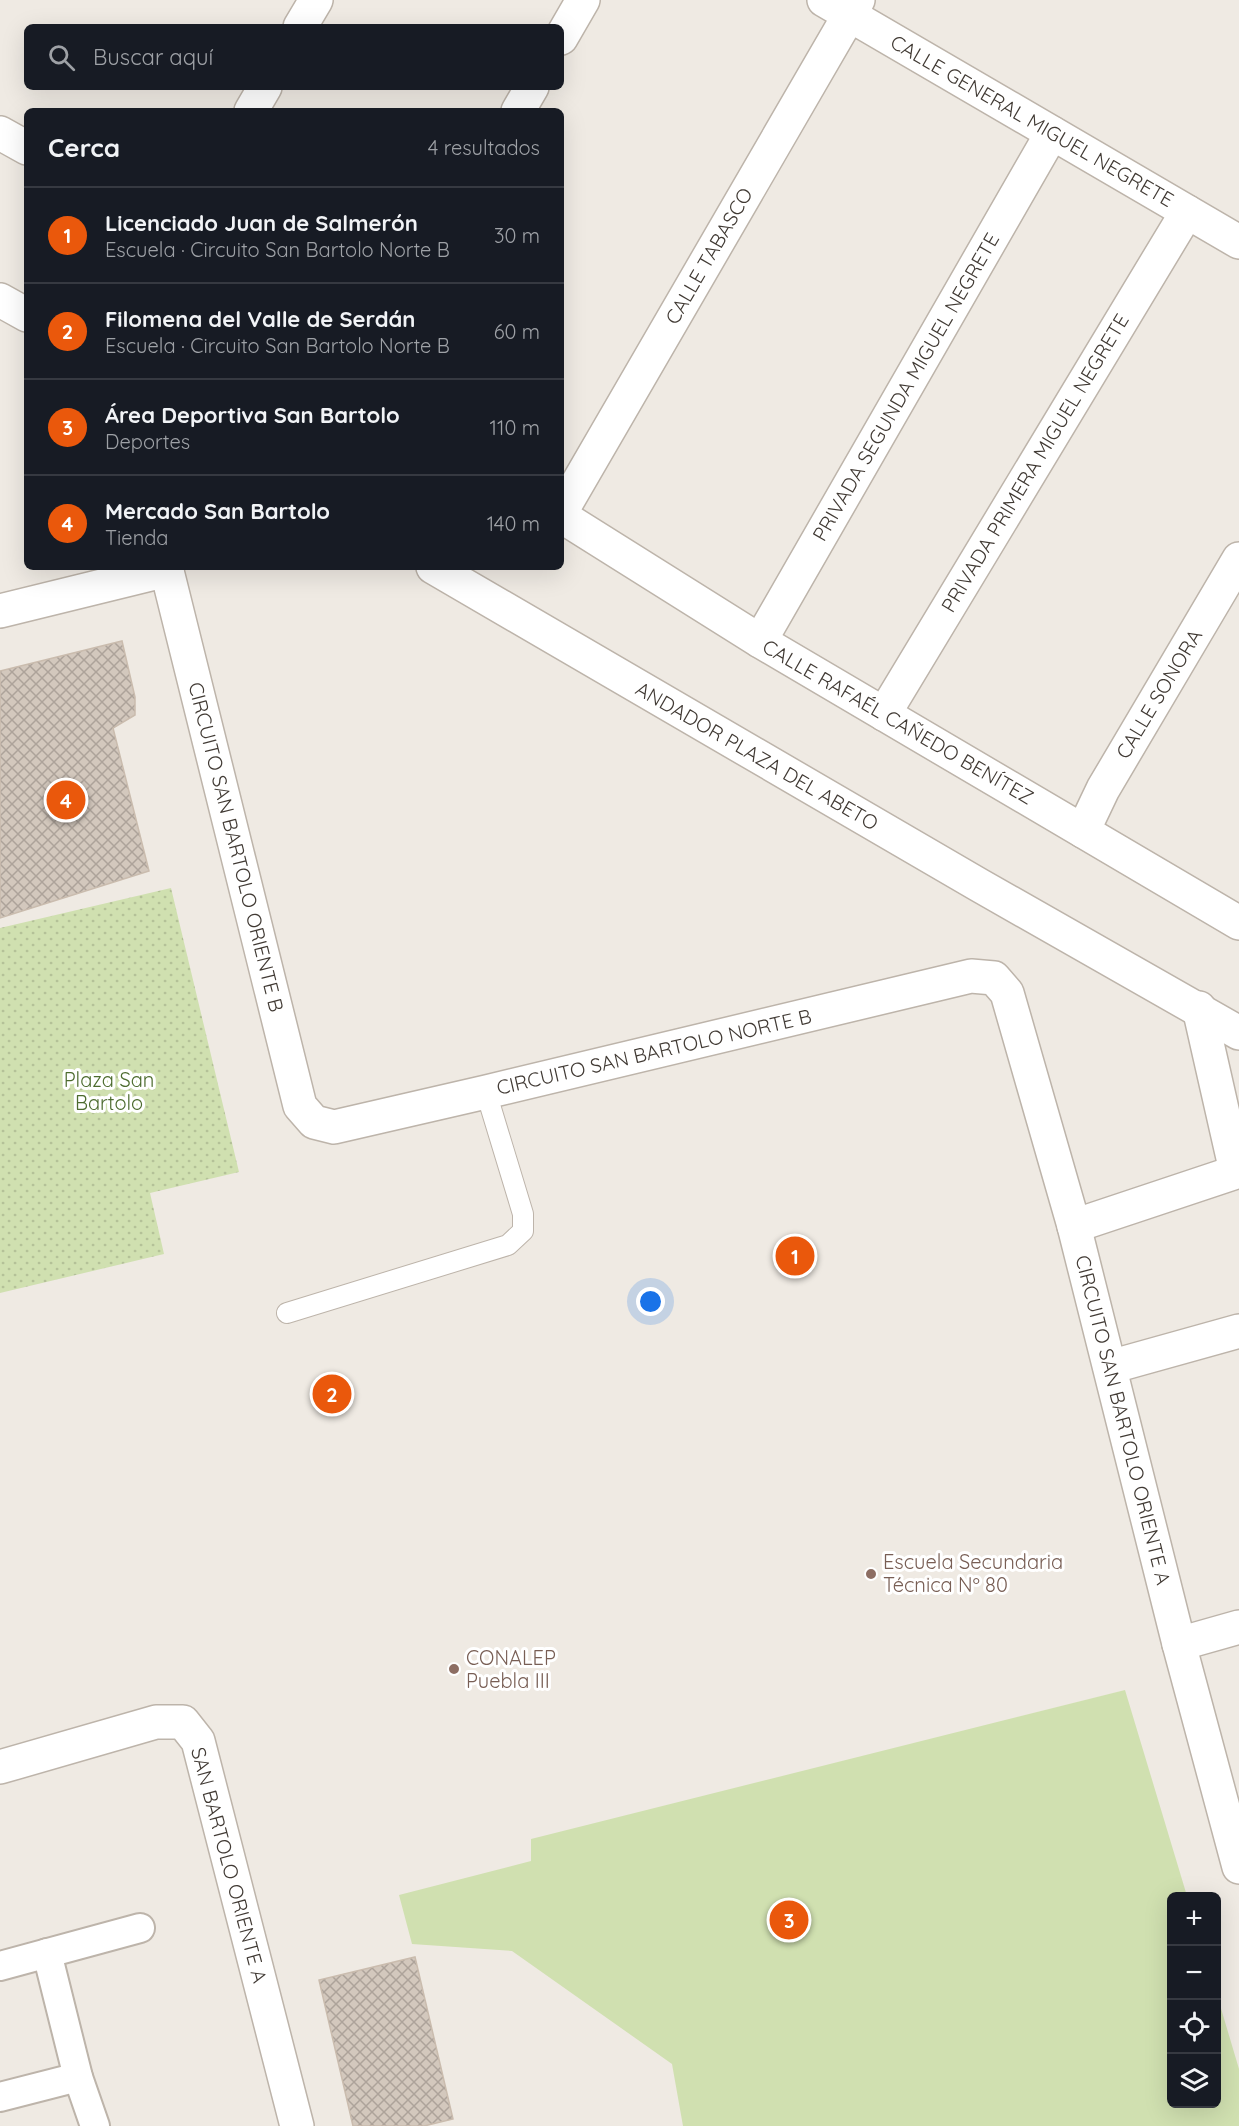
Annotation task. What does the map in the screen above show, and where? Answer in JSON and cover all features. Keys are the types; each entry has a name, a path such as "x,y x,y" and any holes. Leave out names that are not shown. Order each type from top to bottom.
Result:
{"street":[{"path":"302,24 316,0"},
{"path":"564,33 583,0"},
{"name":"CALLE GENERAL MIGUEL NEGRETE","path":"844,5 1052,133 1239,242"},
{"name":"CALLE TABASCO","path":"564,509 844,5"},
{"path":"253,108 263,90"},
{"path":"520,108 530,90"},
{"path":"0,133 24,146"},
{"name":"PRIVADA SEGUNDA MIGUEL NEGRETE","path":"760,641 1052,133"},
{"name":"PRIVADA PRIMERA MIGUEL NEGRETE","path":"884,714 1187,212"},
{"path":"0,300 24,313"},
{"name":"CALLE RAFAÉL CAÑEDO BENÍTEZ","path":"564,516 760,641 1239,923"},
{"name":"CALLE SONORA","path":"1083,831 1103,789 1239,559"},
{"path":"0,611 158,570"},
{"name":"CIRCUITO SAN BARTOLO ORIENTE B","path":"166,570 300,1106 314,1122"},
{"name":"ANDADOR PLAZA DEL ABETO","path":"439,570 979,885 1239,1033"},
{"name":"CIRCUITO SAN BARTOLO NORTE B","path":"314,1122 334,1126 971,976 994,978"},
{"name":"CIRCUITO SAN BARTOLO ORIENTE A","path":"994,978 1007,993 1074,1226 1179,1644 1239,1868"},
{"path":"1074,1226 1238,1171 1198,1008"},
{"path":"1110,1367 1239,1331"},
{"path":"1179,1644 1239,1628"},
{"name":"SAN BARTOLO ORIENTE A","path":"0,1767 156,1722 183,1722 198,1741 297,2126"},
{"path":"0,1966 140,1928"},
{"path":"47,1953 78,2077 95,2126"},
{"path":"0,2097 78,2077"}],"lane":[{"path":"287,1313 508,1245 523,1231 523,1214 486,1092"}],"green space":[{"name":"Plaza San Bartolo","path":"171,888 239,1172 150,1193 164,1254 0,1293 0,928"},
{"path":"1125,1690 1186,1892 1167,1892 1167,2108 1221,2108 1221,2008 1239,2069 1239,2126 683,2126 672,2064 512,1951 412,1944 399,1895 531,1861 531,1839"}],"building":[{"path":"122,641 135,697 135,715 113,728 149,871 0,918 0,671"},
{"path":"415,1957 453,2119 424,2126 353,2126 319,1980"}],"place":[{"name":"Mercado San Bartolo","path":"66,800"},
{"name":"Licenciado Juan de Salmerón","path":"795,1256"},
{"name":"Filomena del Valle de Serdán","path":"332,1394"},
{"name":"Escuela Secundaria Técnica Nº 80","path":"871,1574"},
{"name":"CONALEP Puebla III","path":"454,1669"},
{"name":"Área Deportiva San Bartolo","path":"789,1920"}]}
